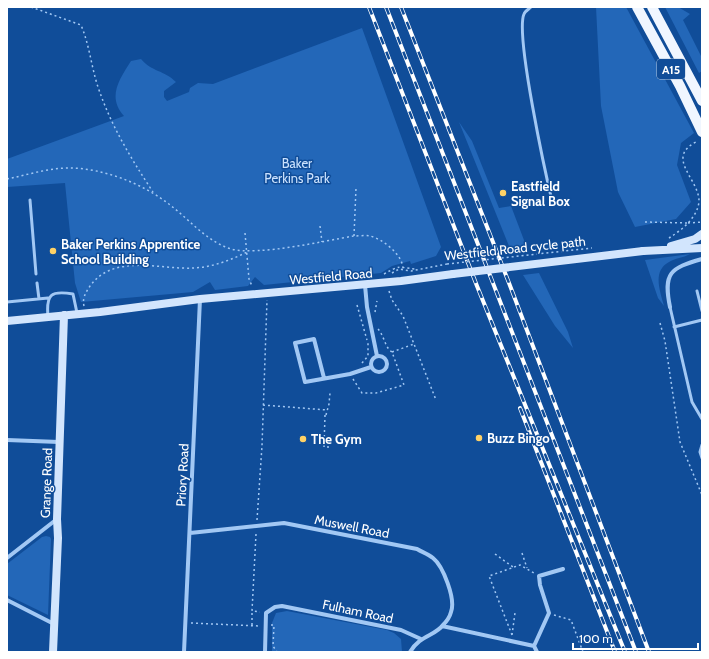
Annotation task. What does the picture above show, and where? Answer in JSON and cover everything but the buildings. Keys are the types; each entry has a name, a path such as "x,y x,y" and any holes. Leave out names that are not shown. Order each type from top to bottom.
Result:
{"main road":[{"name":"A15","path":"637,7 680,86 702,132"},
{"name":"A15","path":"652,7 702,101"}],"street":[{"name":"Westfield Road","path":"657,250 695,239 702,234"},
{"name":"Westfield Road","path":"7,321 200,299 365,285 657,250 702,248"},
{"path":"670,307 666,287 669,275 678,267 702,259"},
{"path":"365,285 367,307 377,356"},
{"name":"Priory Road","path":"184,652 200,299"},
{"name":"Grange Road","path":"53,652 58,538 57,519 64,315"},
{"path":"324,378 314,340 295,343 305,382 350,374 371,367"},
{"path":"371,367 371,360 377,356"},
{"path":"371,367 378,372 385,369 387,364 386,359 377,356"},
{"path":"7,440 60,442"},
{"path":"7,558 57,519"},
{"name":"Muswell Road","path":"190,533 284,523 417,549 434,558 441,568 453,599 451,612 442,626"},
{"path":"534,646 549,613 540,585 539,576 563,569"},
{"path":"7,600 54,624"},
{"name":"Fulham Road","path":"266,626 266,613 275,607 282,606 401,630 421,639"},
{"path":"265,652 266,626"},
{"path":"410,652 421,639 442,626 534,646"},
{"path":"534,646 537,652"}],"lane":[{"path":"531,7 524,14 525,54 541,156 552,205"},
{"path":"30,200 36,274"},
{"path":"37,283 39,299"},
{"path":"697,291 702,311"},
{"path":"7,302 48,298 53,294 72,294 77,314"},
{"path":"48,298 48,317"},
{"path":"670,307 692,402 702,419"},
{"path":"674,327 702,320"},
{"path":"702,445 700,452 702,458"}],"path":[{"path":"31,7 81,25 86,38 97,82 109,117 127,152 153,193"},
{"path":"665,240 677,233 696,212 699,200 697,189 685,167 683,153 688,146 696,142"},
{"path":"7,179 49,170 70,168 96,171 119,178 153,193 171,205 208,237 230,248 247,252"},
{"path":"354,236 356,188"},
{"path":"645,222 702,222"},
{"path":"320,226 322,242"},
{"path":"245,233 249,279 252,288"},
{"path":"87,313 83,303 86,292 94,281 107,272 131,264 164,268 195,268 228,261 247,252 322,242 354,236 371,236 394,251 401,260 403,268"},
{"name":"Westfield Road cycle path","path":"393,271 403,268 406,270 417,269 447,264 593,248"},
{"path":"382,274 393,268 417,269"},
{"path":"396,273 408,268"},
{"path":"389,291 392,300 403,316 436,400"},
{"path":"257,521 267,300"},
{"path":"375,313 377,301"},
{"path":"357,305 368,343 368,356 361,364"},
{"path":"660,323 665,341 680,442 702,496"},
{"path":"350,374 362,393 376,393 404,385 392,352 388,349 377,324"},
{"path":"392,352 414,344"},
{"path":"330,393 325,415 324,447 331,448"},
{"path":"263,405 327,410"},
{"path":"252,625 256,534"},
{"path":"522,553 528,569"},
{"path":"495,554 513,568"},
{"path":"515,613 512,636 489,576 520,565 539,576"},
{"path":"252,611 263,613"},
{"path":"549,613 571,620 583,652"},
{"path":"185,623 274,625 273,646 277,652"}],"green space":[{"path":"596,7 626,7 694,133 681,143 677,165 691,202 676,219 635,227 618,192 601,106"},
{"path":"665,7 678,7 690,14 683,20 702,58 702,71 699,73"},
{"name":"Baker Perkins Park","path":"362,28 441,247 436,256 411,264 410,261 392,266 381,273 264,285 255,277 248,286 215,290 210,282 193,292 81,302 75,283 65,183 7,187 7,159 124,116 116,102 116,95 122,75 131,61 141,59 149,66 167,75 176,82 164,91 164,97 167,101 189,92 190,88 198,83 213,84"},
{"path":"459,122 472,141 499,208 511,206 527,248 511,251"},
{"path":"690,254 671,261 660,271 659,288 664,306 658,298 645,260"},
{"path":"539,273 568,332 573,348 555,326 523,275"},
{"path":"42,537 50,537 51,539 48,615 7,595 7,564"},
{"path":"287,611 387,630 394,633 401,639 402,652 272,652 272,623 276,613"}],"railway":[{"path":"369,7 477,286 625,652"},
{"path":"386,7 636,652"},
{"path":"401,7 509,283 649,652"},
{"path":"520,408 615,652"}],"place":[{"name":"Eastfield Signal Box","path":"503,193"},
{"name":"Baker Perkins Apprentice School Building","path":"53,251"},
{"name":"Buzz Bingo","path":"479,438"},
{"name":"The Gym","path":"303,439"}]}
